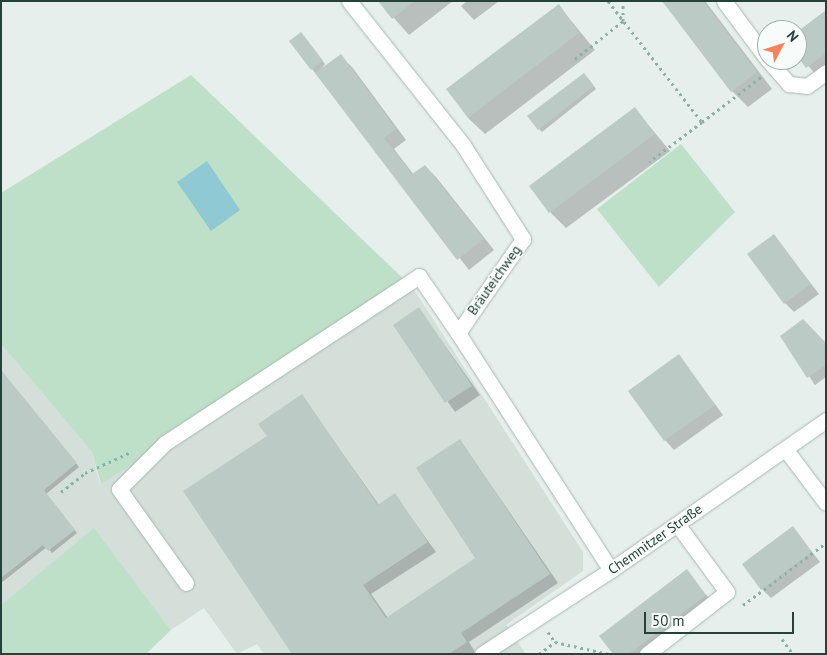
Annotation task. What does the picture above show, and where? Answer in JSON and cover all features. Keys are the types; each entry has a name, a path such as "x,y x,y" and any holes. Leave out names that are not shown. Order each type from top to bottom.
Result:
{"street":[{"name":"Bräuteichweg","path":"349,1 463,145 523,239 458,333"},
{"path":"724,1 757,46"},
{"path":"776,70 789,84 807,86 826,72"},
{"path":"186,583 119,489 165,443 419,276 611,570"},
{"name":"Chemnitzer Straße","path":"482,654 611,570 786,450 826,420"},
{"path":"786,450 826,503"},
{"path":"647,654 727,592 676,524"}],"path":[{"path":"608,1 702,122"},
{"path":"623,1 623,21"},
{"path":"575,59 623,21"},
{"path":"648,162 702,122 760,70"},
{"path":"743,605 826,543"},
{"path":"537,617 555,642 609,654"},
{"path":"782,639 793,654"},
{"path":"539,654 555,642"}],"shaded area":[{"path":"413,288 583,552 583,571 506,625 526,654 264,654 257,644 237,654 204,608 171,630 94,529 1,605 1,344 92,452 100,484"}],"green space":[{"path":"191,75 413,288 101,484 92,452 1,344 1,193"},
{"path":"681,144 735,212 659,287 597,209"},
{"path":"94,528 171,630 146,654 1,654 1,605"}],"water":[{"path":"207,161 240,210 211,231 177,182"}],"building":[{"path":"378,1 415,1 392,19"},
{"path":"662,1 703,1 757,72 731,92"},
{"path":"559,4 579,33 468,118 446,89"},
{"path":"826,10 826,53 807,67 807,24"},
{"path":"301,32 323,61 311,70 289,41"},
{"path":"341,54 396,129 384,138 412,174 425,165 484,239 457,260 315,73"},
{"path":"584,73 594,86 538,130 527,116"},
{"path":"635,107 655,134 549,213 529,186"},
{"path":"774,234 811,284 784,304 747,254"},
{"path":"419,307 472,386 445,403 393,325"},
{"path":"803,319 826,343 826,365 807,378 780,336"},
{"path":"679,354 715,405 664,441 628,391"},
{"path":"1,370 77,463 44,490 75,530 48,551 43,545 1,578"},
{"path":"302,394 378,505 395,493 428,542 363,585 386,618 475,558 416,468 460,439 550,574 461,633 467,642 449,654 292,654 183,491 267,436 258,424"},
{"path":"793,526 812,552 761,590 742,564"},
{"path":"687,569 706,595 629,654 613,654 599,636"}]}
